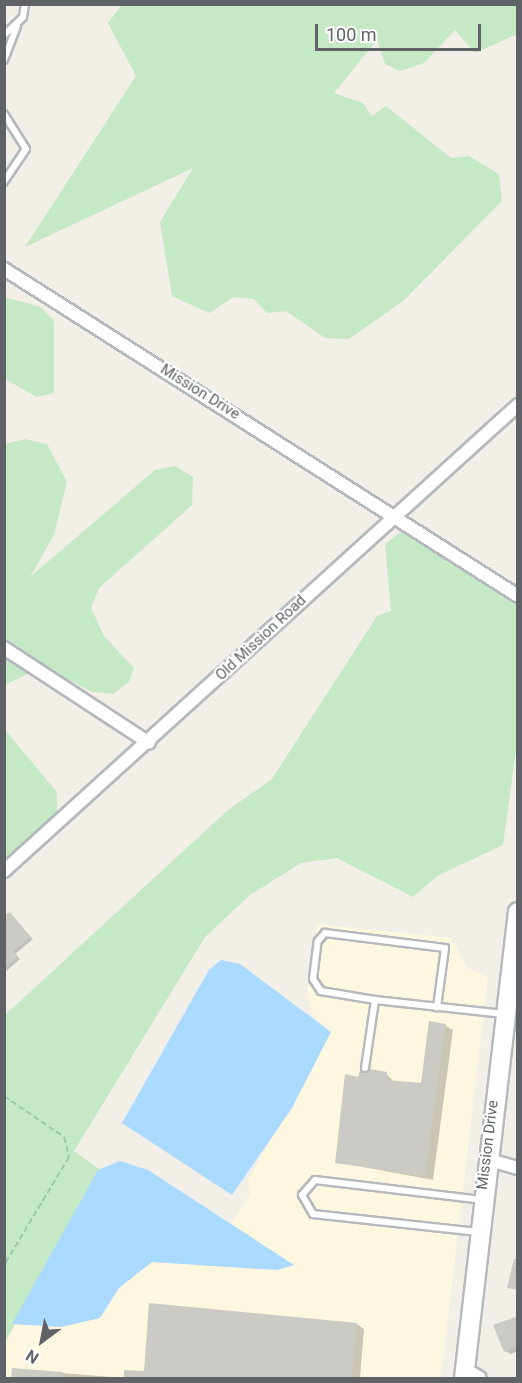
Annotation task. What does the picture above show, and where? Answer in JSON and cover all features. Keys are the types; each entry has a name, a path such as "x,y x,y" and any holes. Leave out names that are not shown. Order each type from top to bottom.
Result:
{"street":[{"name":"Mission Drive","path":"4,269 518,596"},
{"name":"Old Mission Road","path":"4,871 149,743 394,515 518,405"},
{"path":"4,648 149,743"},
{"name":"Mission Drive","path":"469,1375 478,1232 518,912"},
{"path":"486,1160 518,1168"}],"lane":[{"path":"4,60 25,4"},
{"path":"4,35 17,26"},
{"path":"4,114 26,149 4,182"},
{"path":"436,1007 445,948 326,933 318,941 313,979 321,992 375,1000 436,1007 504,1014"},
{"path":"365,1068 375,1000"},
{"path":"478,1232 312,1214 302,1195 315,1180 482,1200"}],"path":[{"path":"4,1096 64,1137 69,1157 4,1265"}],"shaded area":[{"path":"317,924 451,938 467,968 488,977 441,1378 5,1378 5,1343 12,1324 61,1327 100,1318 119,1288 152,1262 277,1270 294,1265 231,1224 250,1195 248,1180 331,1032 312,1014 307,993"}],"green space":[{"path":"122,5 517,5 517,34 475,53 455,30 424,63 400,71 385,64 377,40 334,93 363,103 372,116 386,106 451,158 469,156 499,174 502,201 403,301 349,339 325,338 286,311 267,313 254,299 234,297 209,313 172,296 160,222 193,168 25,247 136,76 108,23"},
{"path":"4,297 41,307 54,321 54,393 37,397 5,379"},
{"path":"25,439 47,444 67,482 54,535 30,577 155,470 175,466 193,477 192,505 99,588 91,608 104,636 134,668 129,682 113,694 92,692 60,675 28,674 5,685 5,444"},
{"path":"405,529 517,595 517,743 503,845 437,876 413,897 337,858 301,863 250,895 205,937 74,1151 99,1169 5,1343 5,1015 228,810 272,779 377,616 391,611 385,544"},
{"path":"5,730 57,792 57,814 5,863"}],"water":[{"path":"221,960 240,964 331,1032 292,1108 232,1195 122,1123 209,970"},
{"path":"120,1161 148,1170 294,1265 277,1270 152,1262 119,1288 100,1318 61,1327 12,1324 98,1170"}],"building":[{"path":"10,912 31,937 13,951 18,956 4,969 4,916"},
{"path":"429,1021 446,1024 425,1176 335,1163 345,1074 358,1077 360,1070 370,1069 387,1072 387,1080 421,1083"},
{"path":"514,1259 518,1260 518,1290 507,1288"},
{"path":"149,1303 357,1323 352,1378 124,1378 124,1370 144,1371"},
{"path":"518,1316 518,1346 504,1352 493,1325"},
{"path":"12,1368 63,1372 62,1378 11,1378"}]}
